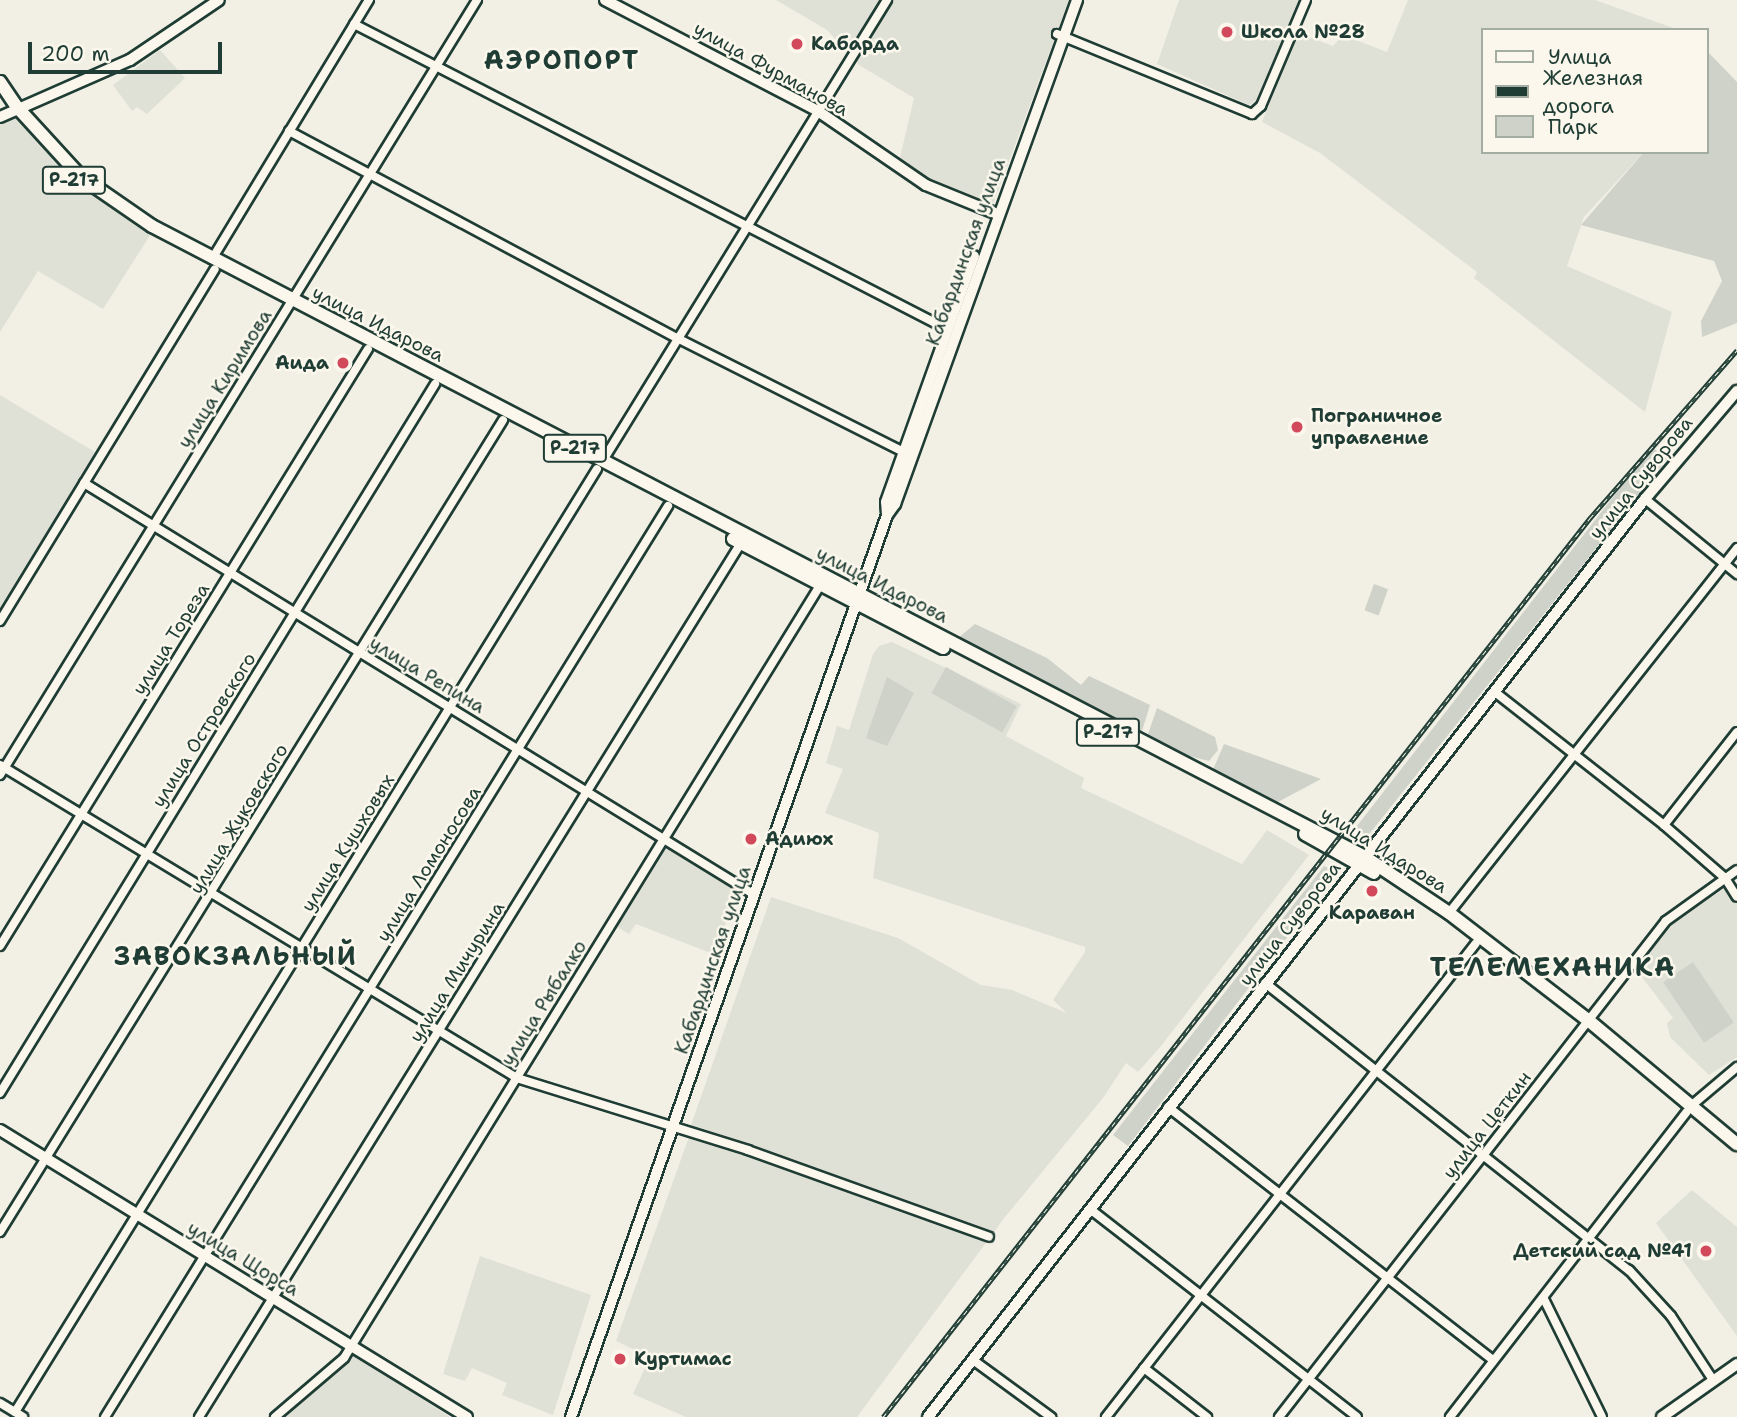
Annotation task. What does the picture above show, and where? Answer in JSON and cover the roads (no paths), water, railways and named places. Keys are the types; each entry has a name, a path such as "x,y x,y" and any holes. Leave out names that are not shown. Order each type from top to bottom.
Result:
{"main road":[{"path":"9,112 130,60 219,0"},
{"name":"улица Фурманова","path":"605,0 818,111 926,186 994,213"},
{"name":"Кабардинская улица","path":"1060,35 1069,0"},
{"name":"Кабардинская улица","path":"571,1417 857,599 887,515 895,504 994,213 1060,35 1077,0"},
{"name":"улица Идарова","path":"0,82 9,112 94,188 213,264"},
{"name":"улица Идарова","path":"0,98 9,112 71,178 151,234 1362,860 1449,913 1737,1144"},
{"name":"Кабардинская улица","path":"887,515 887,502 947,329 994,213"},
{"name":"улица Идарова","path":"290,304 368,349 503,420 600,466 818,587 857,599"},
{"name":"улица Суворова","path":"928,1417 1645,499 1737,391"},
{"name":"улица Идарова","path":"1362,860 1586,1023"},
{"name":"улица Идарова","path":"1689,1108 1737,1153"},
{"name":"улица Щорса","path":"0,1130 467,1417"},
{"path":"1662,1417 1737,1364"}],"street":[{"path":"0,621 369,0"},
{"name":"улица Киримова","path":"2,769 477,0"},
{"name":"улица Кушховых","path":"19,1415 136,1213 887,0"},
{"path":"1060,35 1252,114 1261,106 1306,0"},
{"path":"354,24 746,228 947,329"},
{"path":"289,131 368,177 677,338 904,452"},
{"name":"улица Тореза","path":"0,946 368,349"},
{"name":"улица Островского","path":"0,1093 435,384"},
{"name":"улица Жуковского","path":"0,1232 213,893 503,420"},
{"name":"улица Репина","path":"84,483 755,895"},
{"path":"1645,499 1737,574"},
{"name":"улица Ломоносова","path":"105,1417 668,506"},
{"name":"улица Мичурина","path":"199,1417 741,543"},
{"path":"1449,913 1737,548"},
{"name":"улица Рыбалко","path":"275,1417 341,1362 818,587"},
{"path":"1495,692 1664,825 1724,878 1737,897"},
{"path":"1664,825 1737,732"},
{"path":"2,769 82,813 437,1033 517,1078 673,1126 989,1237"},
{"name":"улица Цеткин","path":"1279,1417 1673,915 1737,870"},
{"path":"1106,1417 1476,943"},
{"path":"1265,983 1629,1270 1671,1316 1713,1380"},
{"path":"1450,1417 1544,1299 1689,1108 1737,1067"},
{"path":"1168,1107 1493,1360"},
{"path":"1090,1209 1357,1417"},
{"path":"1544,1299 1602,1417"},
{"path":"973,1360 1051,1417"},
{"path":"1144,1367 1207,1417"},
{"path":"0,1403 19,1415"}],"railway":[{"path":"883,1417 1590,518 1737,350"}],"place":[{"name":"Школа №28","path":"1227,32"},
{"name":"Кабарда","path":"797,44"},
{"name":"Аида","path":"343,363"},
{"name":"Пограничное управление","path":"1297,427"},
{"name":"Адиюх","path":"751,839"},
{"name":"Караван","path":"1372,891"},
{"name":"Детский сад №41","path":"1706,1251"},
{"name":"Куртимас","path":"620,1359"}],"district":[{"name":"АЭРОПОРТ","path":"562,60"},
{"name":"ЗАВОКЗАЛЬНЫЙ","path":"236,956"},
{"name":"ТЕЛЕМЕХАНИКА","path":"1553,967"}]}
